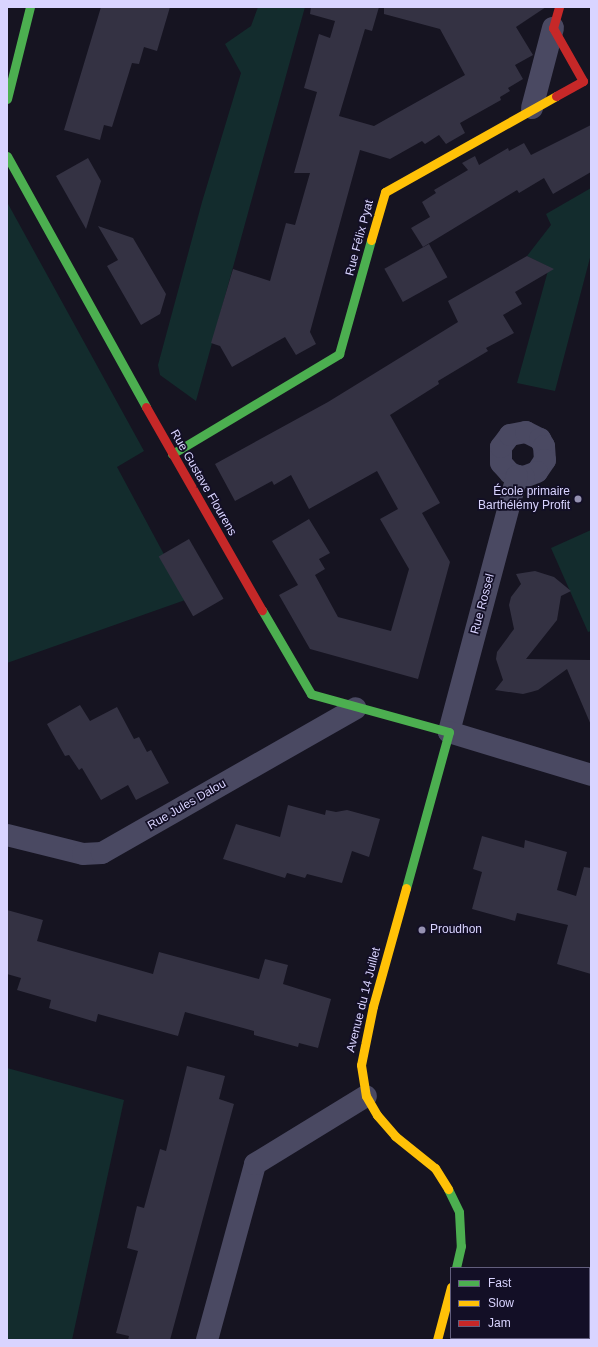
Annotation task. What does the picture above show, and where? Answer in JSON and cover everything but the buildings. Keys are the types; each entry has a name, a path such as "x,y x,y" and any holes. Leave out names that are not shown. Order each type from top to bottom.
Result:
{"street":[{"path":"7,99 30,7"},
{"path":"532,108 559,7"},
{"name":"Rue Félix Pyat","path":"172,454 339,354 385,192 532,108 583,81 554,28"},
{"name":"Rue Gustave Flourens","path":"7,156 172,454 311,694 356,708 449,732"},
{"name":"Rue Rossel","path":"449,732 517,476"},
{"name":"Rue Jules Dalou","path":"7,834 83,854 102,853 356,708"},
{"path":"449,732 591,775"},
{"name":"Avenue du 14 Juillet","path":"449,732 373,1006 361,1065 366,1096 376,1115 395,1136 435,1168 449,1189 459,1212 461,1229 461,1246 456,1267"},
{"path":"207,1340 255,1164 366,1096"},
{"path":"437,1340 450,1291"}],"green space":[{"path":"258,7 305,7 196,401 160,375 158,365 202,202 241,73 225,44 251,26"},
{"path":"591,188 591,254 555,391 517,383 549,267 527,256 551,225 546,214"},
{"path":"7,202 144,451 117,467 188,599 7,663"},
{"path":"591,530 591,631 588,632 551,548"},
{"path":"7,1068 124,1100 72,1340 7,1340"}],"traffic: fast":[{"path":"7,99 30,7"},
{"path":"7,156 146,407"},
{"path":"172,454 339,354 371,240"},
{"path":"262,610 311,694 449,732 406,888"},
{"path":"448,1189 459,1212 461,1246 456,1267"}],"traffic: slow":[{"path":"371,240 385,192 556,96"},
{"path":"406,888 373,1006 361,1065 366,1096 377,1115 395,1136 435,1168 448,1189"},
{"path":"437,1340 450,1291"}],"traffic: jam":[{"path":"556,96 583,81 553,28 559,7"},
{"path":"146,407 262,610"}],"place":[{"name":"École primaire Barthélémy Profit","path":"578,499"},
{"name":"Proudhon","path":"422,930"}]}
